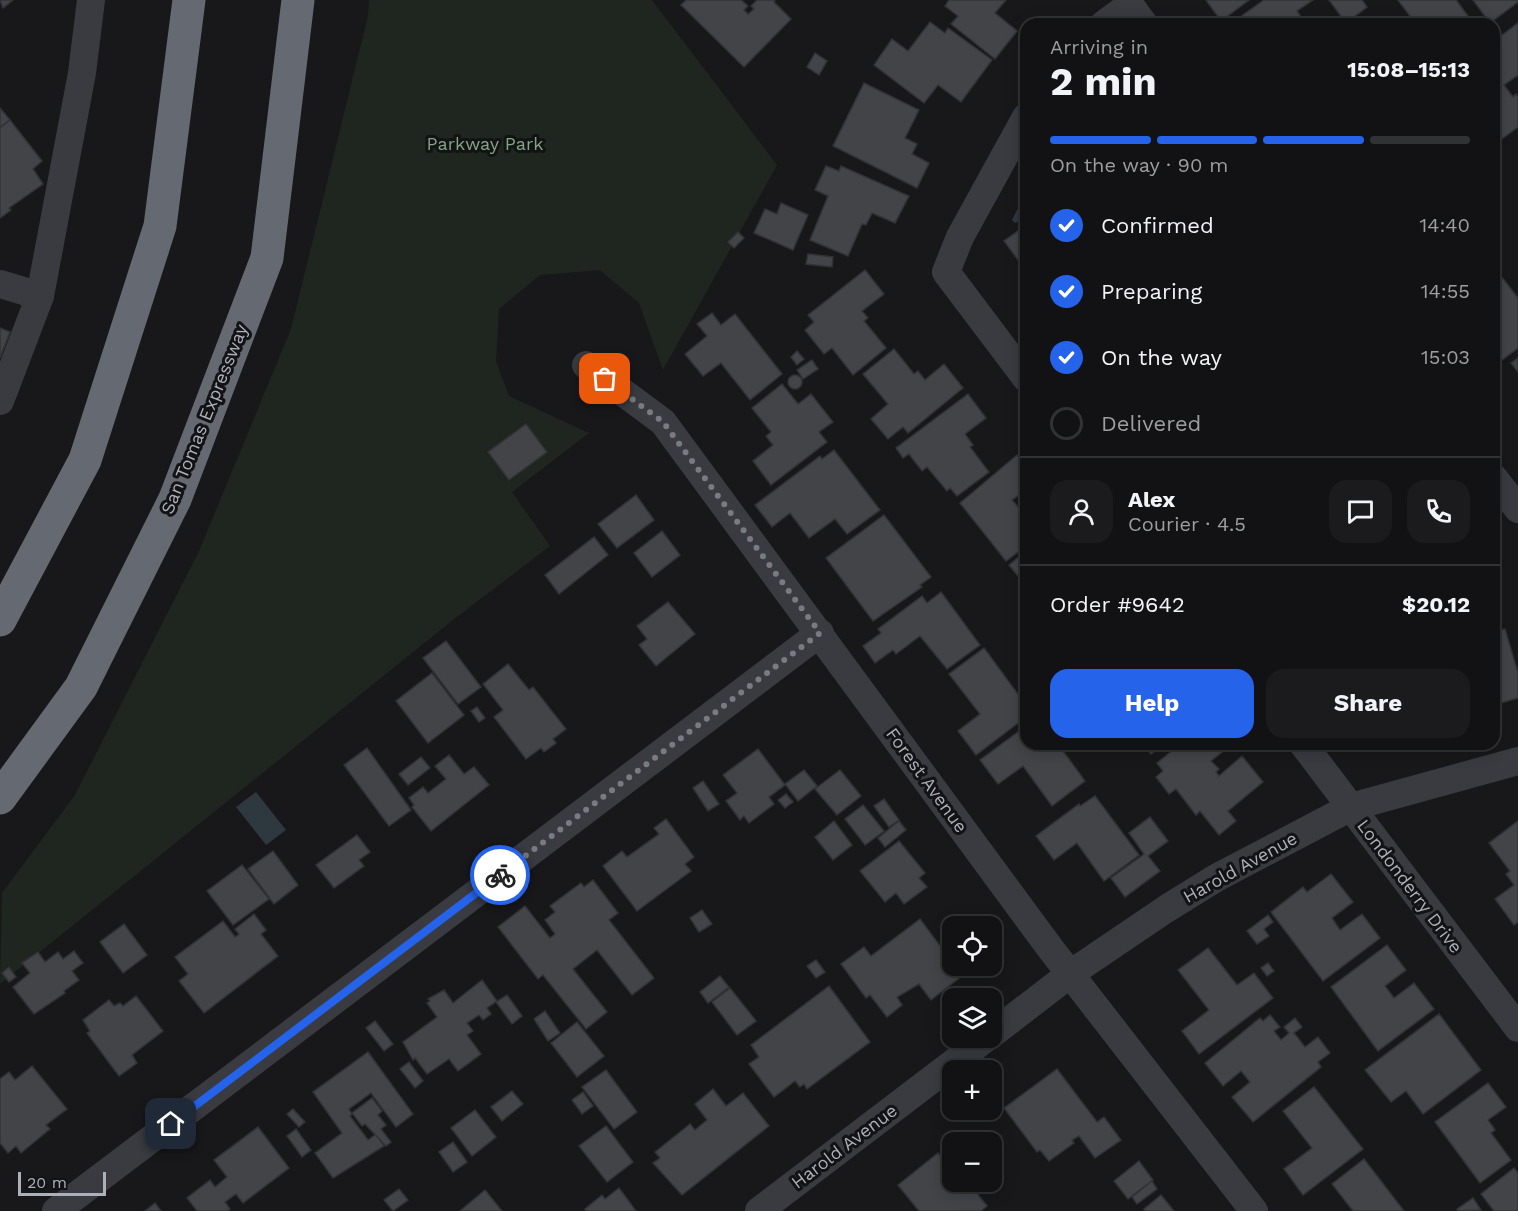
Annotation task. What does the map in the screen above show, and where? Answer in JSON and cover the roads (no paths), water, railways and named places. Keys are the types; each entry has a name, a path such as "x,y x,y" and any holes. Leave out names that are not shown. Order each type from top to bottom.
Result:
{"highway":[{"path":"0,620 85,460 160,226 189,0"},
{"name":"San Tomas Expressway","path":"0,798 81,687 169,510 267,258 298,0"}],"street":[{"path":"0,401 40,296 82,73 91,0"},
{"path":"1020,128 960,237 946,272 1020,370"},
{"path":"0,284 40,296"},
{"name":"Forest Avenue","path":"586,365 663,422 1070,975 1254,1211"},
{"path":"1500,486 1518,509"},
{"path":"56,1211 820,633"},
{"name":"Londonderry Drive","path":"1308,750 1518,1028"},
{"name":"Harold Avenue","path":"1002,1026 1070,975 1216,878 1351,807 1518,761"},
{"name":"Harold Avenue","path":"759,1211 973,1048"}],"park label":[{"name":"Parkway Park","path":"485,143"}]}
